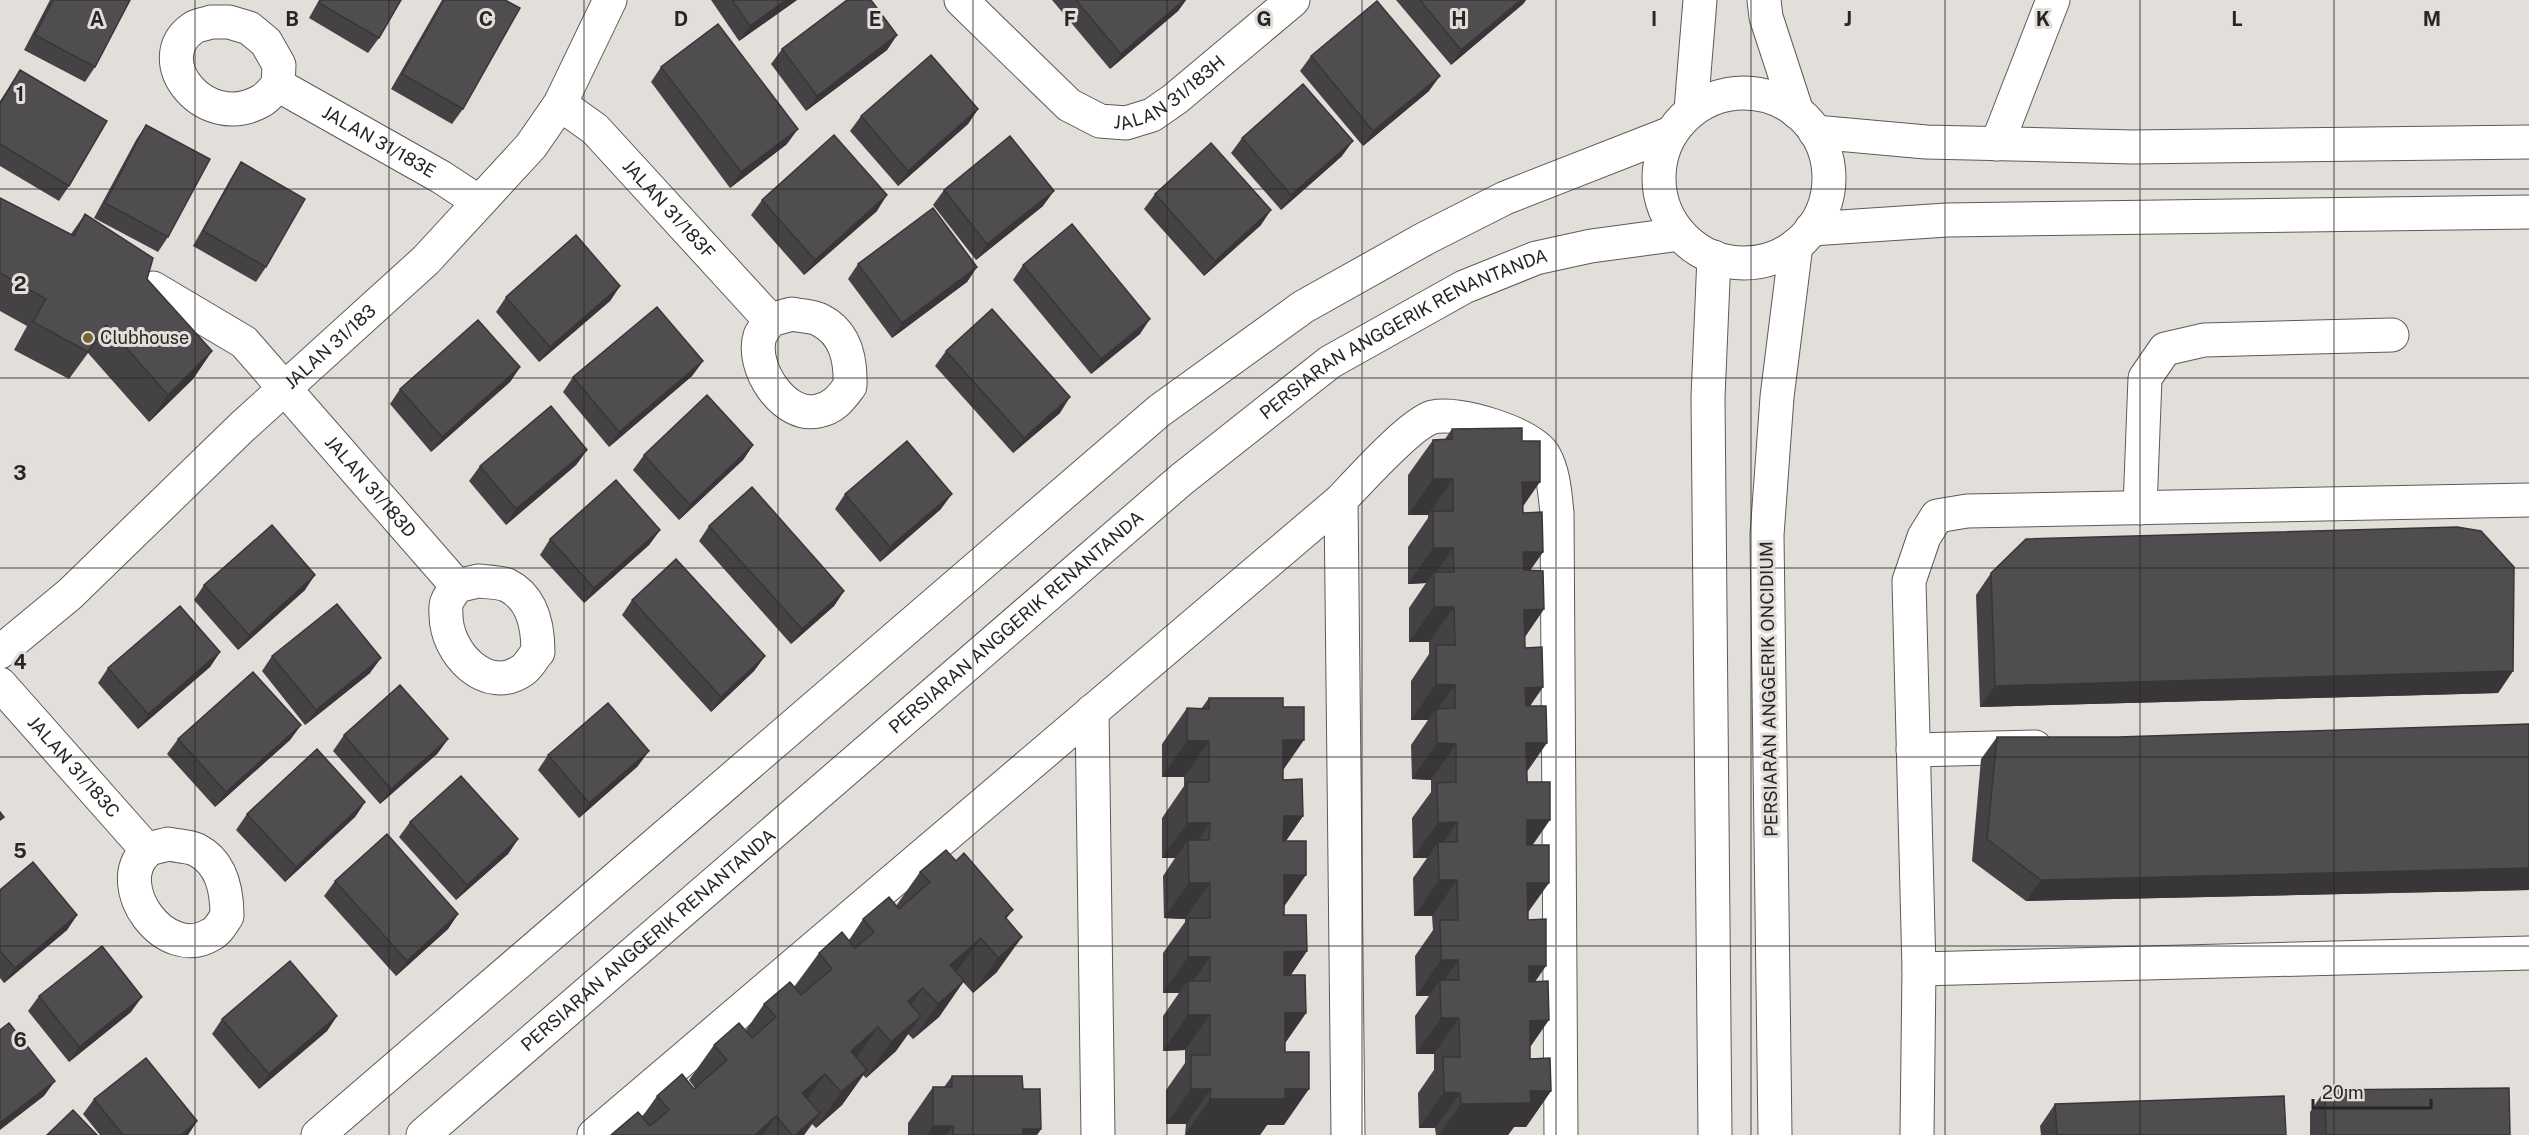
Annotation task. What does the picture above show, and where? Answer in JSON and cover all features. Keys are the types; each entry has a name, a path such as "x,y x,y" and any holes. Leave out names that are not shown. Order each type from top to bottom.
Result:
{"street":[{"name":"JALAN 31/183","path":"0,652 70,594 242,427 426,260 531,146 560,104 610,0"},
{"name":"JALAN 31/183H","path":"961,0 1069,105 1100,121 1126,123 1152,115 1175,99 1293,0"},
{"path":"1700,0 1681,122 1664,149 1659,185 1662,203 1680,234 1702,252 1735,262 1756,262 1777,256 1804,237 1822,211 1828,191 1828,171 1824,150 1806,122 1766,17 1764,0"},
{"path":"1997,144 2053,0"},
{"name":"JALAN 31/183E","path":"278,85 441,177 479,202"},
{"path":"318,1135 1159,411 1303,307 1426,238 1505,198 1681,122 1716,97 1744,93 1772,98 1806,122 1926,142 2133,147 2529,142"},
{"name":"JALAN 31/183F","path":"560,104 595,129 770,320"},
{"path":"1804,237 1947,220 2529,213"},
{"name":"PERSIARAN ANGGERIK RENANTANDA","path":"423,1135 1182,479 1330,362 1464,287 1536,258 1591,246 1680,234"},
{"name":"PERSIARAN ANGGERIK ONCIDIUM","path":"1775,1135 1767,535 1776,397 1804,237"},
{"path":"1714,257 1708,397 1715,1135"},
{"name":"JALAN 31/183D","path":"153,288 244,342 457,586"},
{"path":"2140,508 2145,378 2165,349 2204,340 2392,334"},
{"path":"594,1135 1341,500 1404,436 1432,417 1460,416 1489,423 1517,436 1543,454 1553,481 1557,513 1561,1135"},
{"path":"1341,500 1348,1135"},
{"path":"1917,1135 1919,969 1910,581 1924,537 1937,516 1966,511 2529,500"},
{"name":"JALAN 31/183C","path":"0,684 147,850"},
{"path":"1092,711 1098,1135"},
{"path":"1913,750 2067,746"},
{"path":"1919,969 2529,953"}],"building":[{"path":"53,0 130,0 95,67 35,35"},
{"path":"321,0 401,0 379,38 319,3"},
{"path":"444,0 505,0 520,8 463,109 402,74"},
{"path":"732,0 786,0 750,26"},
{"path":"847,0 871,0 897,35 817,96 782,49"},
{"path":"1076,0 1184,0 1121,54"},
{"path":"1420,0 1521,0 1461,50"},
{"path":"1377,1 1440,76 1373,131 1311,56"},
{"path":"718,24 798,129 741,172 661,67"},
{"path":"931,55 978,109 908,171 861,116"},
{"path":"20,70 107,121 69,186 0,144 0,104"},
{"path":"1303,84 1353,141 1291,195 1242,138"},
{"path":"146,125 210,159 168,237 105,203"},
{"path":"834,135 887,195 815,260 762,200"},
{"path":"1010,136 1054,191 987,244 944,190"},
{"path":"1211,143 1271,210 1215,261 1155,194"},
{"path":"241,162 305,199 266,267 203,231"},
{"path":"0,198 74,236 85,214 153,258 147,279 212,351 168,395 106,325 88,352 33,322 46,299 0,273"},
{"path":"933,208 977,267 902,323 858,264"},
{"path":"1072,224 1150,319 1101,359 1023,265"},
{"path":"576,235 620,286 550,347 506,297"},
{"path":"657,307 703,361 619,432 573,377"},
{"path":"992,309 1070,397 1024,438 946,351"},
{"path":"478,320 520,367 442,437 400,389"},
{"path":"707,395 753,445 690,505 644,455"},
{"path":"551,406 587,450 516,509 480,466"},
{"path":"1522,428 1522,441 1540,441 1540,482 1522,482 1523,513 1542,512 1543,552 1523,552 1524,570 1543,571 1544,609 1524,610 1525,648 1542,647 1543,687 1525,688 1526,706 1546,706 1547,743 1526,743 1527,782 1550,782 1550,820 1527,820 1527,845 1549,845 1549,883 1527,883 1528,920 1546,919 1546,966 1529,966 1529,982 1548,981 1549,1020 1530,1021 1530,1059 1550,1058 1551,1091 1530,1091 1531,1103 1461,1104 1460,1093 1444,1092 1443,1057 1460,1057 1459,1018 1441,1018 1440,980 1459,980 1458,960 1441,960 1440,920 1458,920 1457,880 1439,880 1438,842 1457,842 1457,822 1438,823 1437,783 1456,782 1456,744 1437,743 1436,709 1455,708 1455,685 1436,684 1436,645 1455,645 1454,607 1434,607 1434,572 1454,572 1453,548 1433,548 1433,511 1453,511 1453,479 1433,479 1433,440 1452,439 1452,429"},
{"path":"907,441 952,494 890,547 845,494"},
{"path":"616,480 660,530 594,588 550,539"},
{"path":"752,487 844,591 802,629 709,526"},
{"path":"272,525 315,575 249,635 204,585"},
{"path":"2457,527 2481,531 2514,567 2513,671 1995,686 1991,573 2026,539"},
{"path":"676,559 765,656 721,697 632,600"},
{"path":"337,604 381,658 316,710 272,656"},
{"path":"180,606 220,652 148,714 108,668"},
{"path":"253,672 301,725 226,792 178,739"},
{"path":"400,685 448,739 391,789 344,735"},
{"path":"1209,698 1283,698 1283,707 1304,707 1304,740 1283,740 1283,780 1302,779 1303,816 1284,816 1283,841 1306,841 1306,875 1284,875 1284,915 1306,915 1307,951 1284,952 1284,975 1305,975 1306,1013 1285,1013 1285,1052 1309,1052 1309,1089 1285,1089 1285,1099 1210,1099 1211,1089 1191,1089 1191,1055 1210,1055 1210,1015 1188,1015 1188,981 1210,981 1210,957 1188,957 1188,918 1210,918 1210,883 1189,883 1188,840 1209,840 1210,823 1187,823 1187,782 1209,782 1209,741 1187,741 1187,708 1209,709"},
{"path":"608,703 649,751 589,803 548,755"},
{"path":"2529,724 2529,868 2041,880 1987,839 1997,737 2118,737"},
{"path":"317,749 365,802 296,867 247,814"},
{"path":"461,776 518,839 467,885 410,822"},
{"path":"387,834 458,914 407,961 335,881"},
{"path":"946,850 956,861 964,853 1013,910 1005,917 1022,937 998,958 981,938 950,965 964,981 938,1004 923,988 908,1001 921,1016 891,1042 878,1027 851,1051 867,1070 841,1092 825,1074 802,1093 820,1113 795,1135 792,1135 776,1116 755,1135 611,1135 638,1112 650,1126 669,1110 657,1096 682,1074 694,1089 727,1060 714,1045 739,1023 752,1038 776,1017 764,1004 790,982 801,995 832,969 819,953 842,932 855,948 874,932 863,919 889,897 899,909 930,882 920,872"},
{"path":"33,862 77,915 15,968 0,951 0,890"},
{"path":"102,946 142,997 79,1047 39,996"},
{"path":"290,961 337,1016 269,1074 222,1019"},
{"path":"9,1023 55,1081 0,1123 0,1030"},
{"path":"146,1058 197,1121 181,1135 123,1135 94,1099"},
{"path":"952,1076 1022,1076 1023,1089 1040,1089 1041,1129 1023,1129 1023,1135 953,1135 953,1126 933,1126 933,1087 952,1087"},
{"path":"2509,1088 2510,1135 2326,1135 2325,1090"},
{"path":"2284,1096 2286,1135 2057,1135 2055,1104"},
{"path":"73,1110 97,1135 47,1135"}],"place":[{"name":"Clubhouse","path":"88,338"}]}
